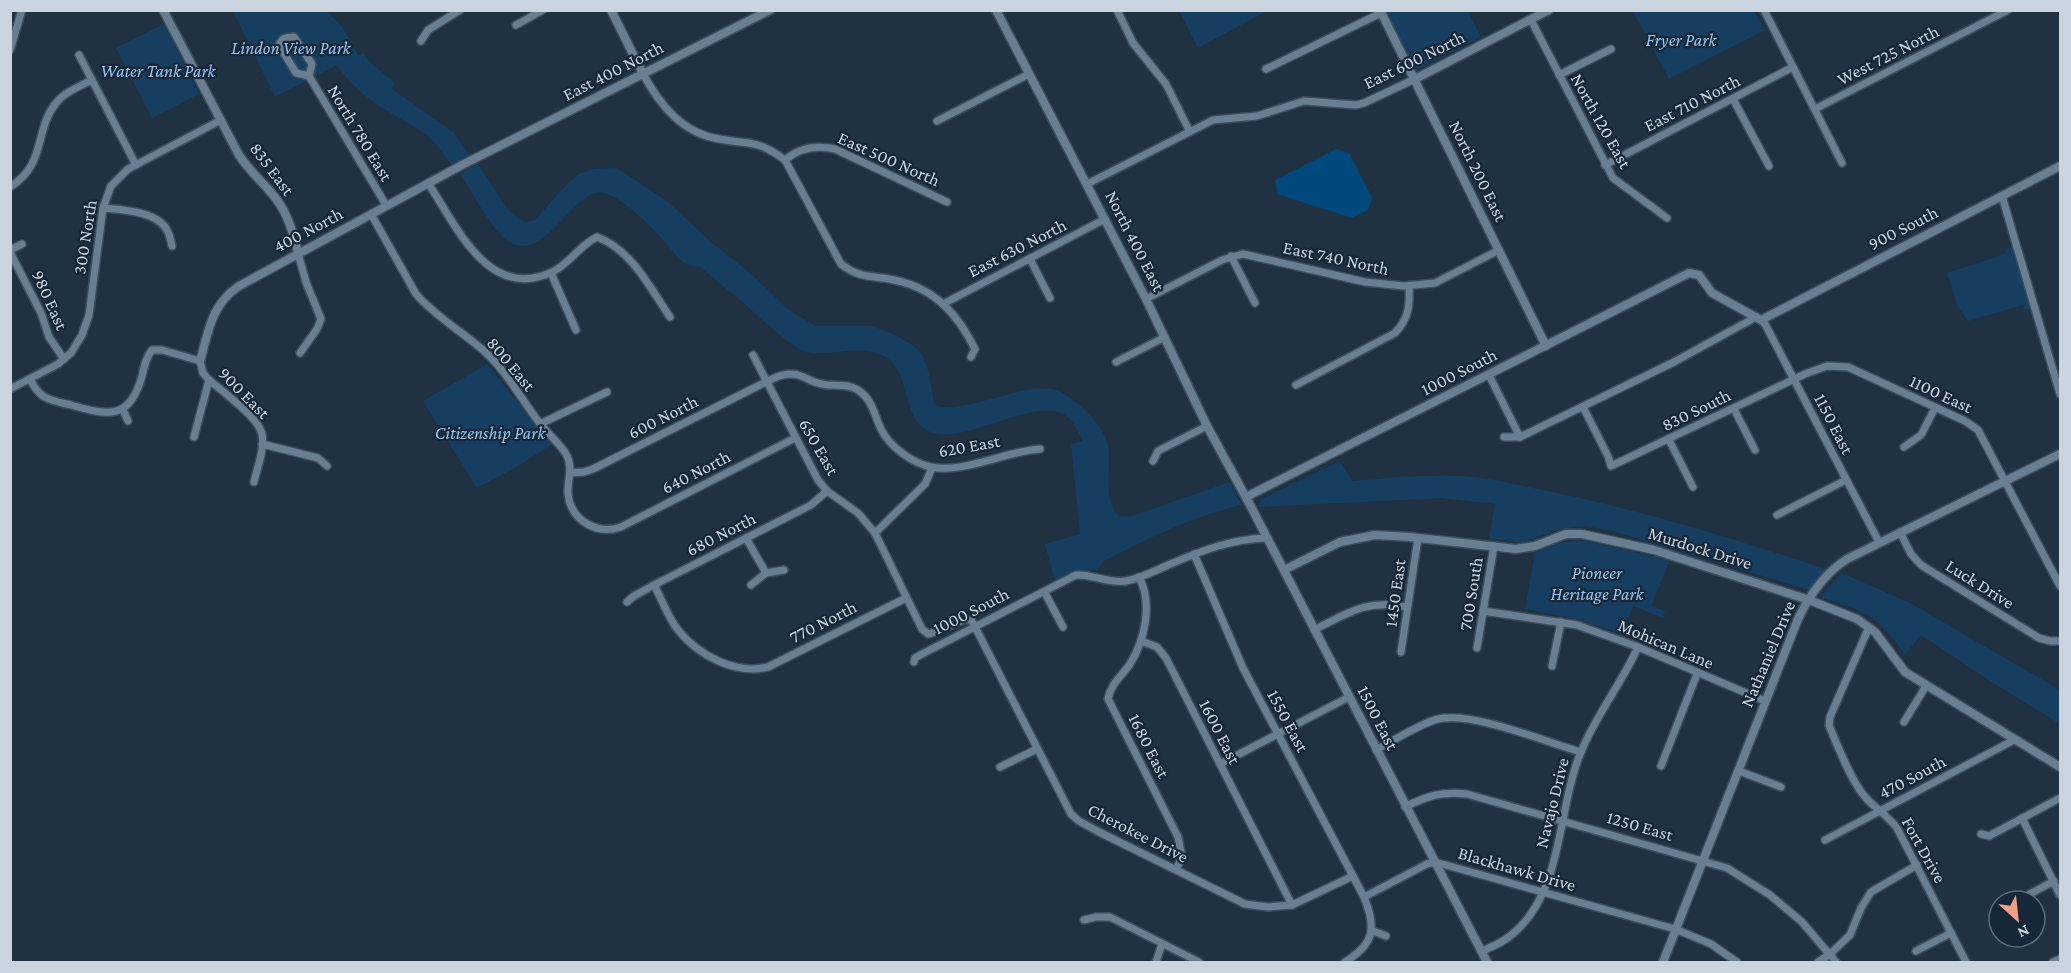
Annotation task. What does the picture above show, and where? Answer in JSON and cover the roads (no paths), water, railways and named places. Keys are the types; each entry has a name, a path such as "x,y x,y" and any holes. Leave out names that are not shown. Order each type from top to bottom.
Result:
{"street":[{"path":"10,50 22,10"},
{"name":"835 East","path":"163,10 246,165 277,200 291,228 306,282 321,319 317,329 300,353"},
{"path":"421,41 428,30 460,10"},
{"path":"516,25 543,10"},
{"path":"610,10 659,102 678,121 694,131 716,139 757,143 785,160 841,264 850,272 862,276 905,283 923,290 943,304 963,325 975,349 971,357"},
{"name":"East 400 North","path":"470,162 770,10"},
{"name":"North 400 East","path":"996,10 1106,219 1207,426 1240,488"},
{"path":"1118,10 1133,43 1166,84 1189,130"},
{"name":"East 600 North","path":"1087,184 1189,130 1213,120 1257,116 1304,101 1350,105 1364,103 1549,10"},
{"path":"1764,10 1842,163"},
{"name":"West 725 North","path":"1815,109 2007,10"},
{"path":"1266,69 1380,12"},
{"name":"North 200 East","path":"1380,12 1546,346"},
{"name":"North 120 East","path":"1532,20 1613,178 1667,218"},
{"name":"North 780 East","path":"309,76 296,73 279,45 281,40 294,37 312,64 309,76 386,206"},
{"path":"1559,75 1611,50"},
{"path":"78,55 136,165"},
{"name":"East 710 North","path":"1605,165 1793,68"},
{"path":"937,122 1029,74"},
{"path":"10,187 22,179 35,161 51,111 56,103 92,80"},
{"path":"1733,99 1769,166"},
{"name":"300 North","path":"10,389 48,370 64,359 82,335 87,322 103,207 111,186 123,173 136,165 221,120"},
{"name":"East 500 North","path":"785,160 796,152 809,148 823,146 835,149 947,202"},
{"name":"400 North","path":"200,361 213,316 224,297 239,286 470,162"},
{"name":"900 South","path":"1504,437 1521,437 1583,407 2061,166"},
{"path":"428,183 471,251 482,262 502,274 516,278 551,273 565,265 587,242 597,237 608,241 639,269 670,317"},
{"path":"2002,196 2061,394"},
{"path":"103,207 142,214 155,219 168,232 172,246"},
{"name":"800 East","path":"371,214 416,294 495,362 540,424 566,453 571,472 568,495 575,513 586,524 594,528 610,530"},
{"name":"East 630 North","path":"943,304 1106,219"},
{"path":"10,251 22,244"},
{"name":"East 740 North","path":"1231,256 1243,254 1258,256 1365,282 1409,286 1436,283 1499,250"},
{"name":"980 East","path":"10,251 41,313 49,338 64,359"},
{"path":"1146,299 1231,256 1256,303"},
{"path":"1030,259 1050,298"},
{"name":"1000 South","path":"1245,497 1686,274 1692,272 1699,274 1712,293 1758,318"},
{"path":"551,273 576,330"},
{"path":"1296,385 1395,333 1405,322 1409,304 1409,286"},
{"name":"1150 East","path":"1758,318 1765,324 1879,542"},
{"path":"1116,362 1165,337"},
{"path":"30,379 37,392 46,399 98,412 114,413 130,404 136,394 147,357 152,350 162,350 200,361"},
{"name":"650 East","path":"753,356 818,480 827,491 858,513 875,533 922,629 928,634 966,619 972,621 977,627"},
{"name":"900 East","path":"200,361 203,373 208,380 258,424 262,432 262,444 254,482"},
{"name":"1100 East","path":"1794,379 1827,366 1848,367 1965,421 1978,430 2005,482 2058,572 2061,586"},
{"name":"620 East","path":"766,382 789,374 799,375 819,384 850,386 859,391 871,404 889,442 914,461 932,468 952,467 1024,450 1040,449"},
{"path":"1489,375 1521,437"},
{"name":"830 South","path":"1583,407 1611,466 1794,379"},
{"path":"194,437 208,380"},
{"name":"600 North","path":"571,472 594,469 766,382"},
{"path":"540,424 607,392"},
{"path":"1734,408 1755,450"},
{"path":"1904,447 1921,435 1935,408"},
{"path":"123,410 128,421"},
{"path":"1153,460 1158,451 1207,426"},
{"name":"640 North","path":"610,530 621,527 795,438"},
{"path":"1669,440 1693,487"},
{"path":"262,444 318,458 327,466"},
{"name":"Nathaniel Drive","path":"1663,963 1798,620 1809,600 1832,570 1879,542 2061,454"},
{"path":"875,533 925,484 932,468"},
{"path":"1777,515 1846,480"},
{"name":"1500 East","path":"1240,488 1487,963"},
{"name":"680 North","path":"627,602 654,585 811,505 827,491"},
{"name":"Luck Drive","path":"1900,532 1911,554 1921,565 2039,638 2061,641"},
{"name":"Murdock Drive","path":"1284,570 1331,546 1357,537 1375,536 1524,548 1566,534 1590,535 1654,550 1845,613 1875,632 1905,672 2014,740 2061,766"},
{"path":"747,538 766,573"},
{"name":"1000 South","path":"914,662 915,658 922,654 1045,593 1076,575 1086,575 1110,582 1125,581 1139,578 1194,554 1228,543 1266,538"},
{"name":"1450 East","path":"1401,652 1418,538"},
{"name":"700 South","path":"1478,648 1494,546"},
{"name":"1550 East","path":"1194,554 1243,668 1364,897"},
{"path":"751,585 766,573 784,570"},
{"path":"1139,578 1146,599 1141,641"},
{"name":"770 North","path":"654,585 677,629 688,641 722,663 753,671 768,667 906,598"},
{"path":"1045,593 1063,627"},
{"path":"1314,630 1366,605 1407,607"},
{"name":"Mohican Lane","path":"1483,611 1577,624 1638,647 1765,701"},
{"path":"1552,666 1562,622"},
{"name":"Cherokee Drive","path":"977,627 1071,814 1079,821 1245,904 1268,907 1292,905 1353,876"},
{"name":"Fort Drive","path":"1869,627 1830,717 1829,725 1858,788 1866,798 1889,817 1897,828 1966,963"},
{"name":"1600 East","path":"1141,641 1157,646 1166,658 1292,905"},
{"name":"1680 East","path":"1141,641 1130,664 1110,689 1108,699 1178,837 1182,857 1176,870"},
{"name":"Navajo Drive","path":"1482,951 1509,937 1527,919 1545,893 1581,752 1622,681 1638,647"},
{"path":"1661,766 1697,674"},
{"path":"1904,722 1926,686"},
{"path":"1220,764 1349,697"},
{"path":"1376,750 1436,720 1454,717 1492,725 1581,752"},
{"name":"470 South","path":"1825,840 2014,740"},
{"path":"1000,767 1037,749"},
{"path":"1739,771 1781,787"},
{"name":"1250 East","path":"1405,807 1432,794 1456,792 1563,820 1727,868 1770,895 1802,922 1836,963"},
{"path":"1981,834 1989,836 2061,798"},
{"path":"2022,818 2061,895"},
{"name":"Blackhawk Drive","path":"1364,897 1435,862 1675,929 1711,944 1737,963"},
{"path":"1818,963 1851,935 1861,908 1871,892 1917,865"},
{"path":"2039,889 2054,881"},
{"path":"1345,963 1359,953 1372,931 1371,915 1364,897"},
{"path":"1084,920 1110,917 1199,963"},
{"path":"1372,931 1386,936"},
{"path":"1916,951 1951,933"},
{"path":"1156,963 1162,944"},
{"path":"2053,963 2061,959"}],"park label":[{"name":"Fryer Park","path":"1681,40"},
{"name":"Lindon View Park","path":"291,48"},
{"name":"Water Tank Park","path":"158,71"},
{"name":"Citizenship Park","path":"490,433"},
{"name":"Pioneer Heritage Park","path":"1597,583"}]}
